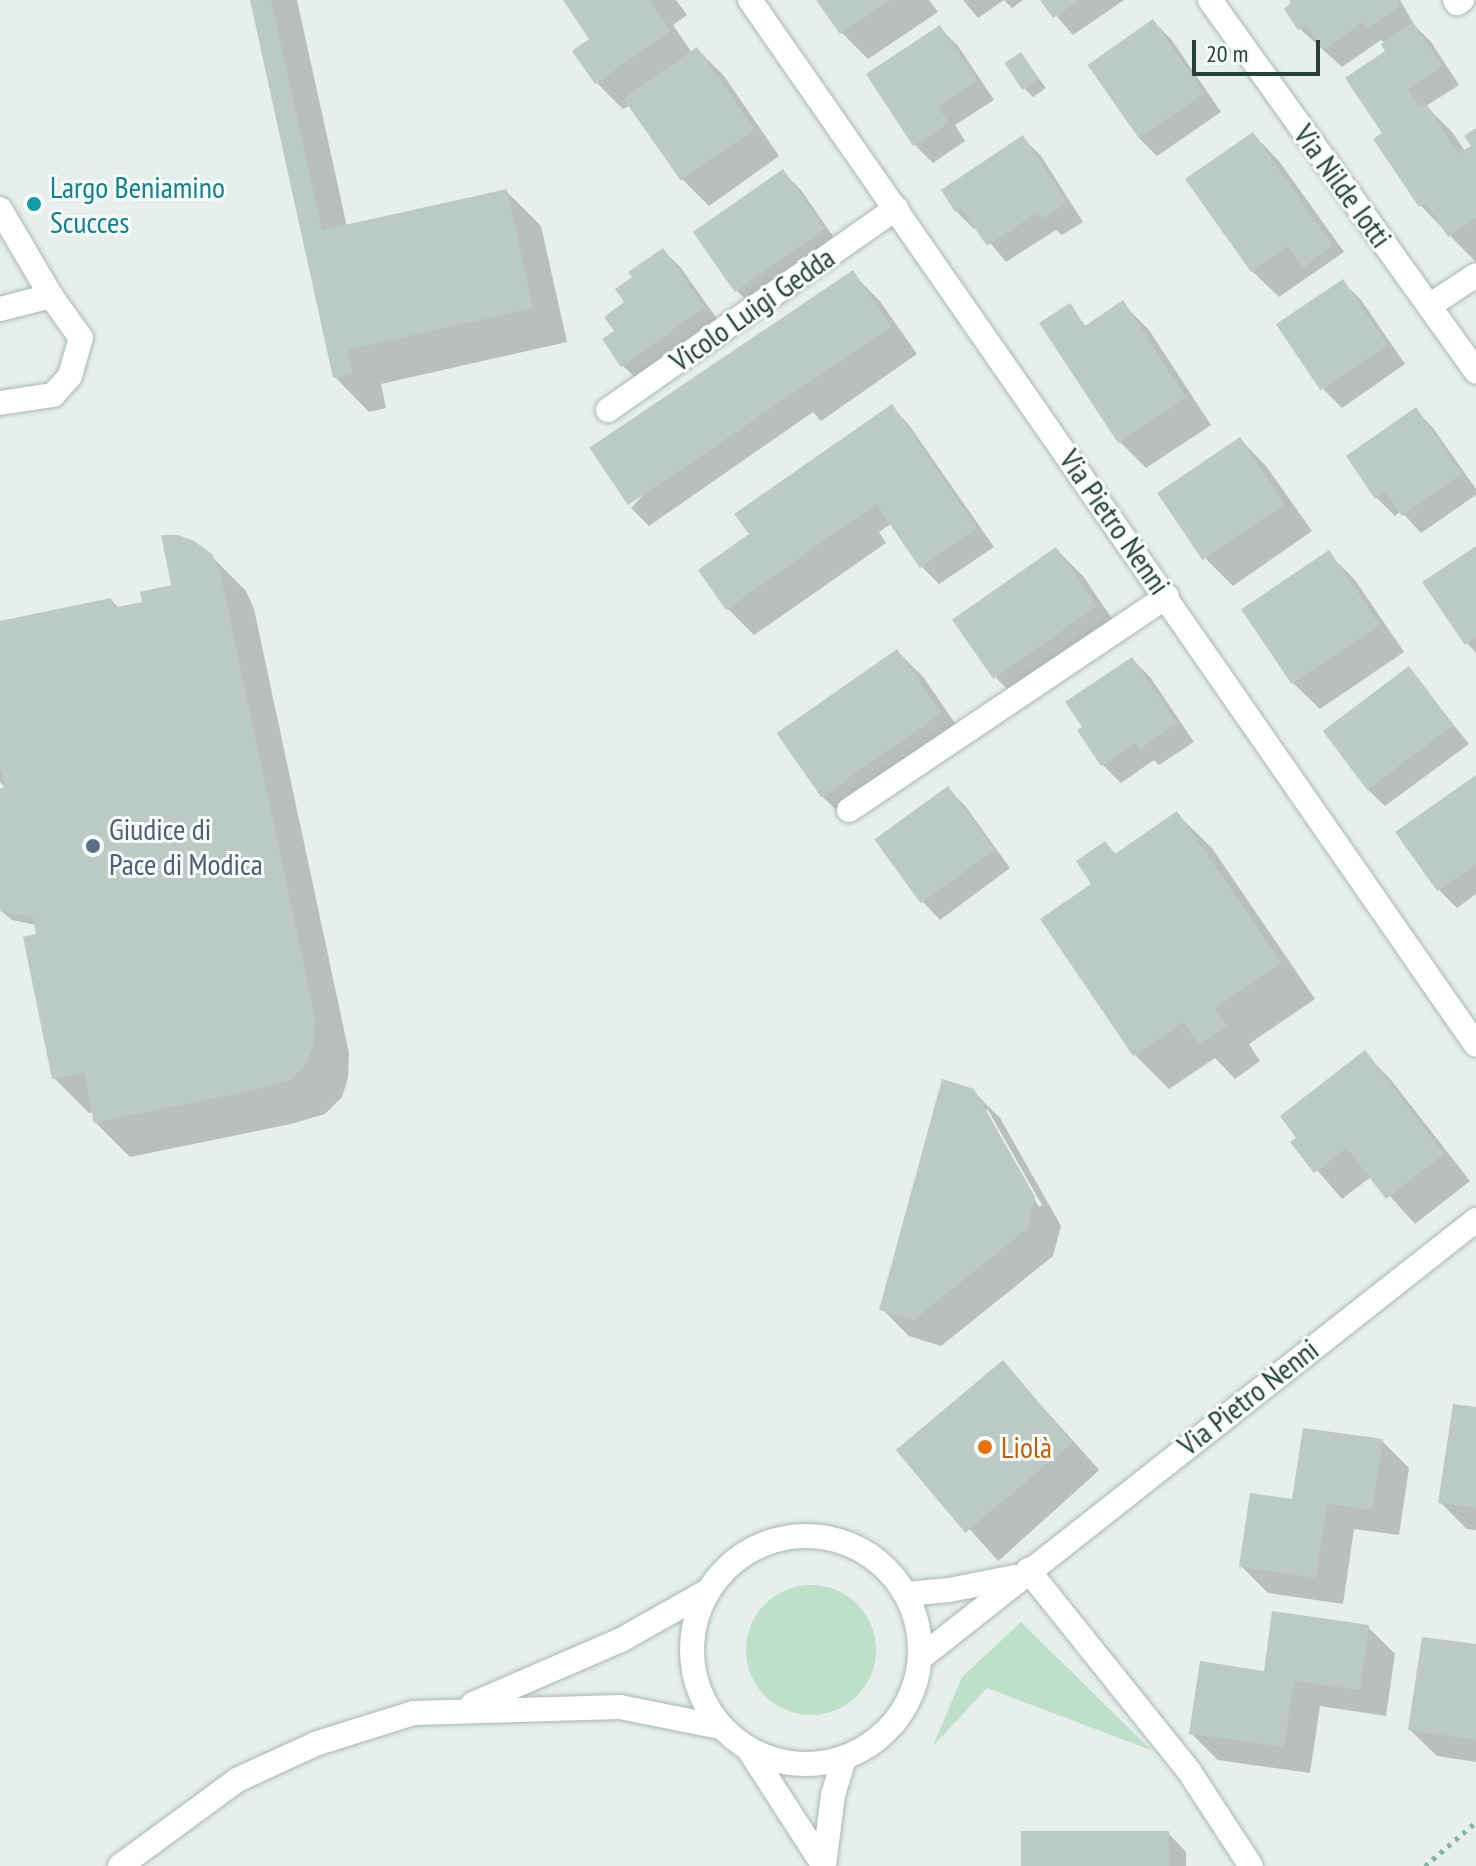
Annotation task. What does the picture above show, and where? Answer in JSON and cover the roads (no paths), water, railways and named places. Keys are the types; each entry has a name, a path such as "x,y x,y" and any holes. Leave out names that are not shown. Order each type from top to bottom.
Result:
{"street":[{"name":"Via Pietro Nenni","path":"750,0 1167,596 1476,1045"},
{"name":"Via Nilde Iotti","path":"1210,0 1476,372"},
{"path":"1455,0 1457,3 1462,0"},
{"name":"Vicolo Luigi Gedda","path":"608,410 896,208"},
{"path":"0,209 51,296 81,338 70,376 53,395 0,403"},
{"path":"1429,306 1476,275"},
{"path":"0,309 51,296"},
{"path":"849,810 1167,596"},
{"name":"Via Pietro Nenni","path":"920,1658 1024,1573 1476,1220"},
{"path":"791,1537 825,1537 857,1548 885,1567 906,1594 918,1625 920,1658 909,1701 882,1736 844,1758 812,1765 779,1762 749,1750 720,1727 701,1697 692,1662 694,1625 708,1591 730,1565 758,1546 791,1537"},
{"path":"906,1594 949,1590 1024,1573 1189,1771 1251,1866"},
{"path":"460,1710 621,1640 708,1591"},
{"path":"120,1866 237,1780 304,1749 414,1713 620,1707 720,1727"},
{"path":"749,1750 824,1866"},
{"path":"824,1866 833,1795 844,1758"}],"place":[{"name":"Largo Beniamino Scucces","path":"34,204"},
{"name":"Giudice di Pace di Modica","path":"93,846"},
{"name":"Liolà","path":"985,1447"}]}
